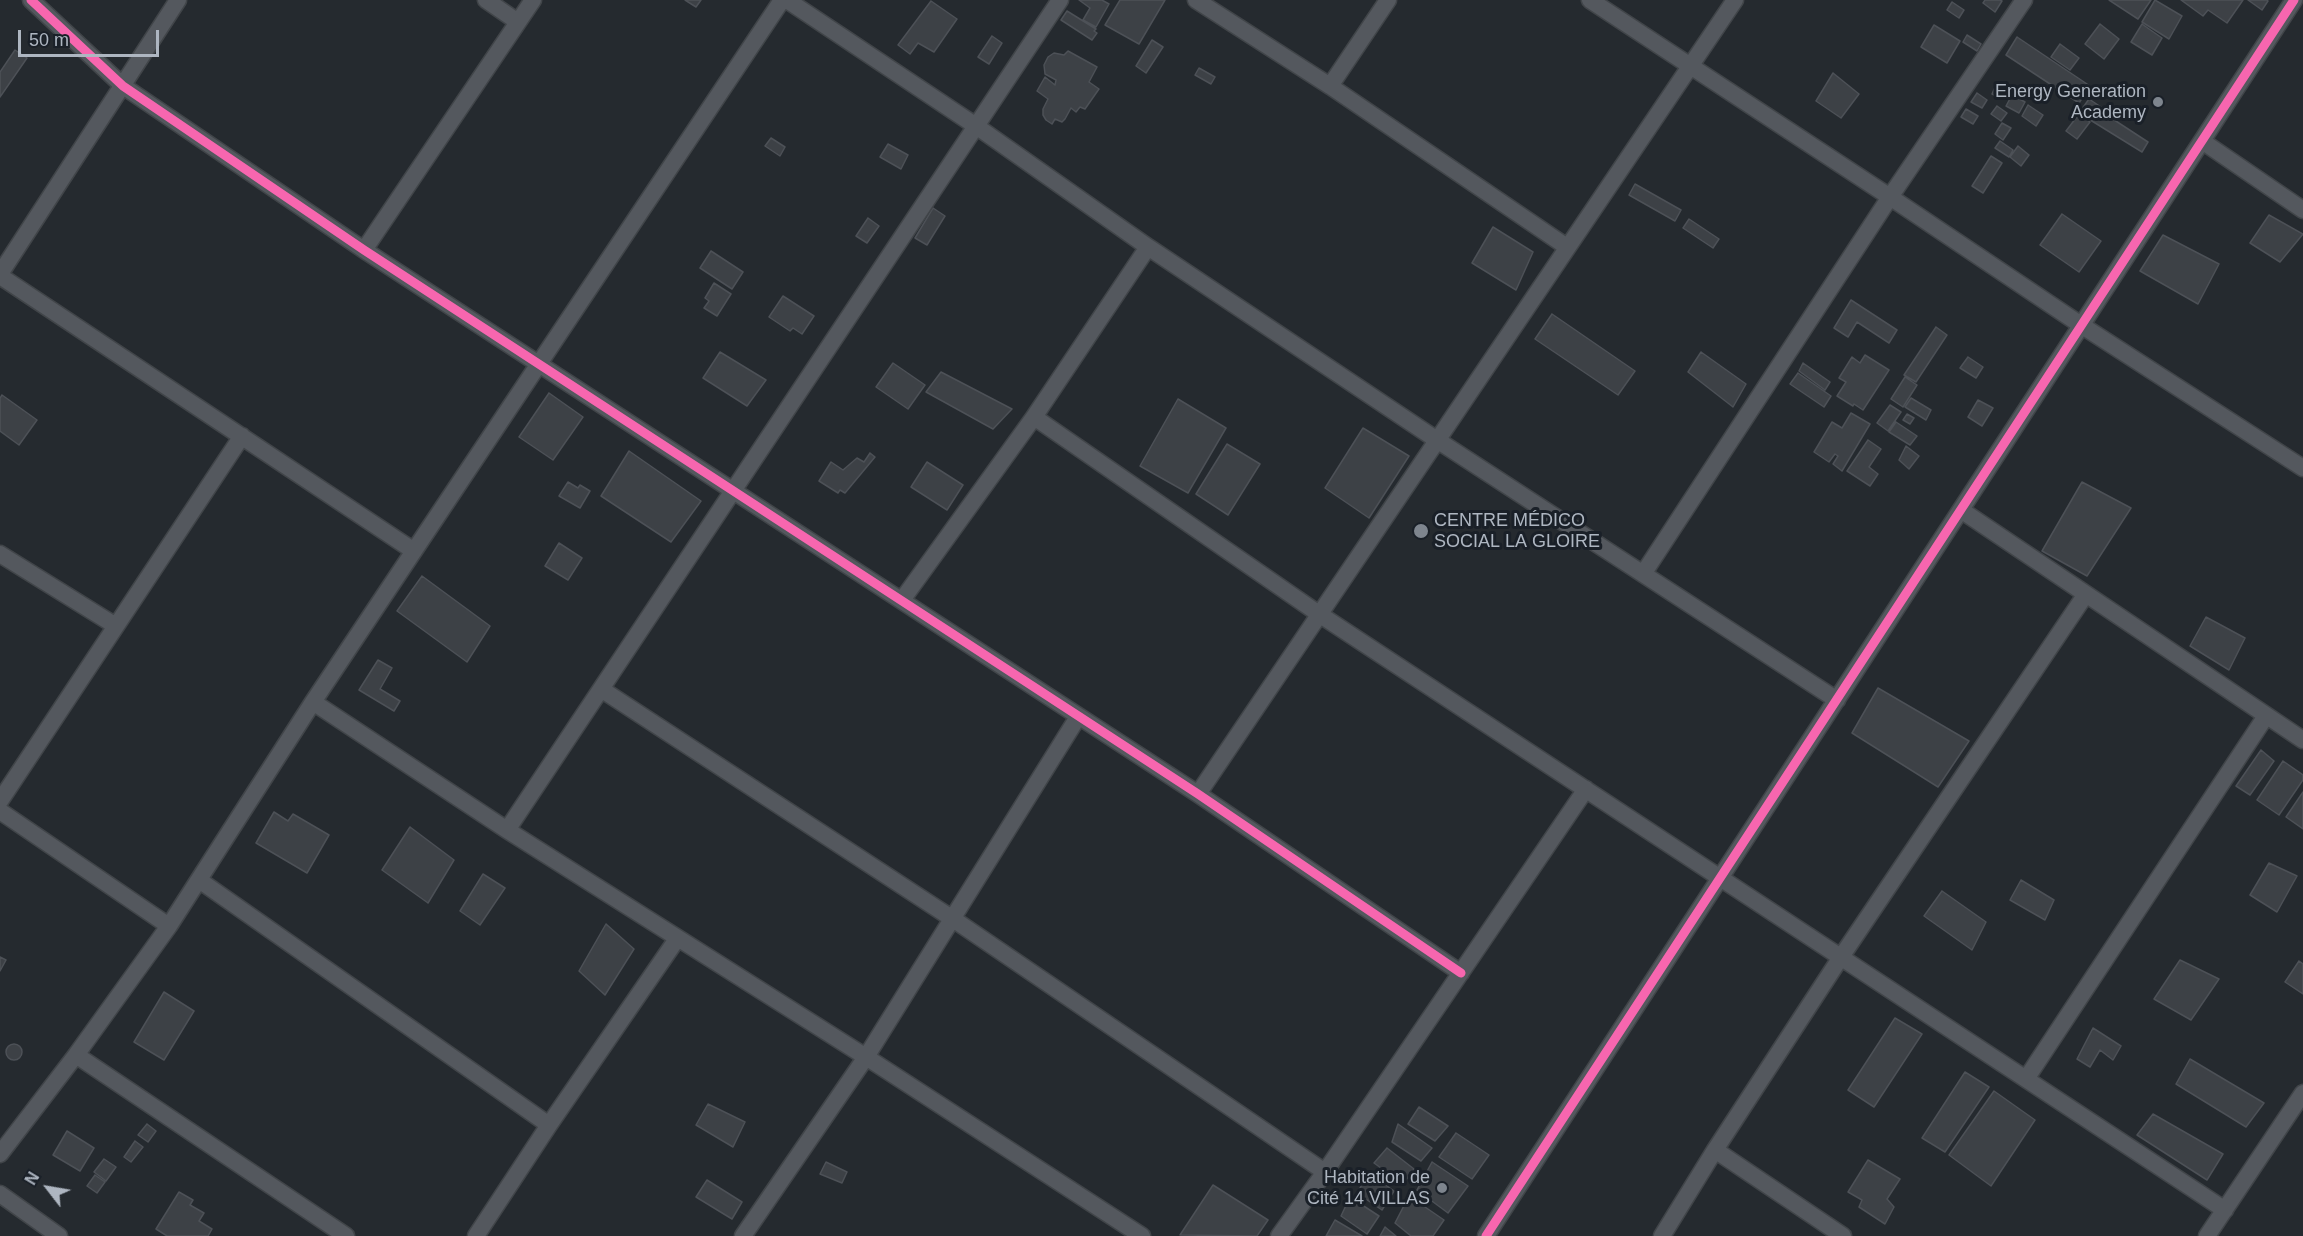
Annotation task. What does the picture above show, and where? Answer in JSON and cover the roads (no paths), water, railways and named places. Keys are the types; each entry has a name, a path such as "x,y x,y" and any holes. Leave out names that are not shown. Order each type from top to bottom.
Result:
{"street":[{"path":"31,0 123,86 364,250 1198,794 1461,973"},
{"path":"178,0 0,275 414,550"},
{"path":"486,0 518,22"},
{"path":"364,250 533,0"},
{"path":"0,1154 76,1055 169,926 313,702 782,0"},
{"path":"787,0 976,126 1148,247 1437,440 1837,700"},
{"path":"507,830 1060,0"},
{"path":"1196,0 1330,86 1568,247"},
{"path":"1330,86 1388,0"},
{"path":"1590,0 2081,325 2303,468"},
{"path":"1198,794 1735,0"},
{"path":"1643,574 1890,197 2024,0"},
{"path":"1486,1236 2294,0"},
{"path":"2202,141 2303,210"},
{"path":"902,600 1034,417 1148,247"},
{"path":"1034,417 1319,614 2225,1210"},
{"path":"0,801 242,436"},
{"path":"1961,510 2303,740"},
{"path":"0,554 116,626"},
{"path":"1662,1236 1715,1150 1841,957 2086,594"},
{"path":"601,689 953,919 1325,1172"},
{"path":"313,702 507,830 866,1057 1142,1236"},
{"path":"2026,1079 2266,716"},
{"path":"743,1236 866,1057 1078,717"},
{"path":"1279,1236 1586,789"},
{"path":"0,811 169,926"},
{"path":"199,880 549,1125"},
{"path":"476,1236 677,939"},
{"path":"76,1055 346,1236"},
{"path":"2207,1236 2303,1093"},
{"path":"1715,1150 1843,1236"},
{"path":"0,1194 58,1236"}],"place":[{"name":"Energy Generation Academy","path":"2158,102"},
{"name":"CENTRE MÉDICO SOCIAL LA GLOIRE","path":"1421,531"},
{"name":"Habitation de Cité 14 VILLAS","path":"1442,1188"}]}
